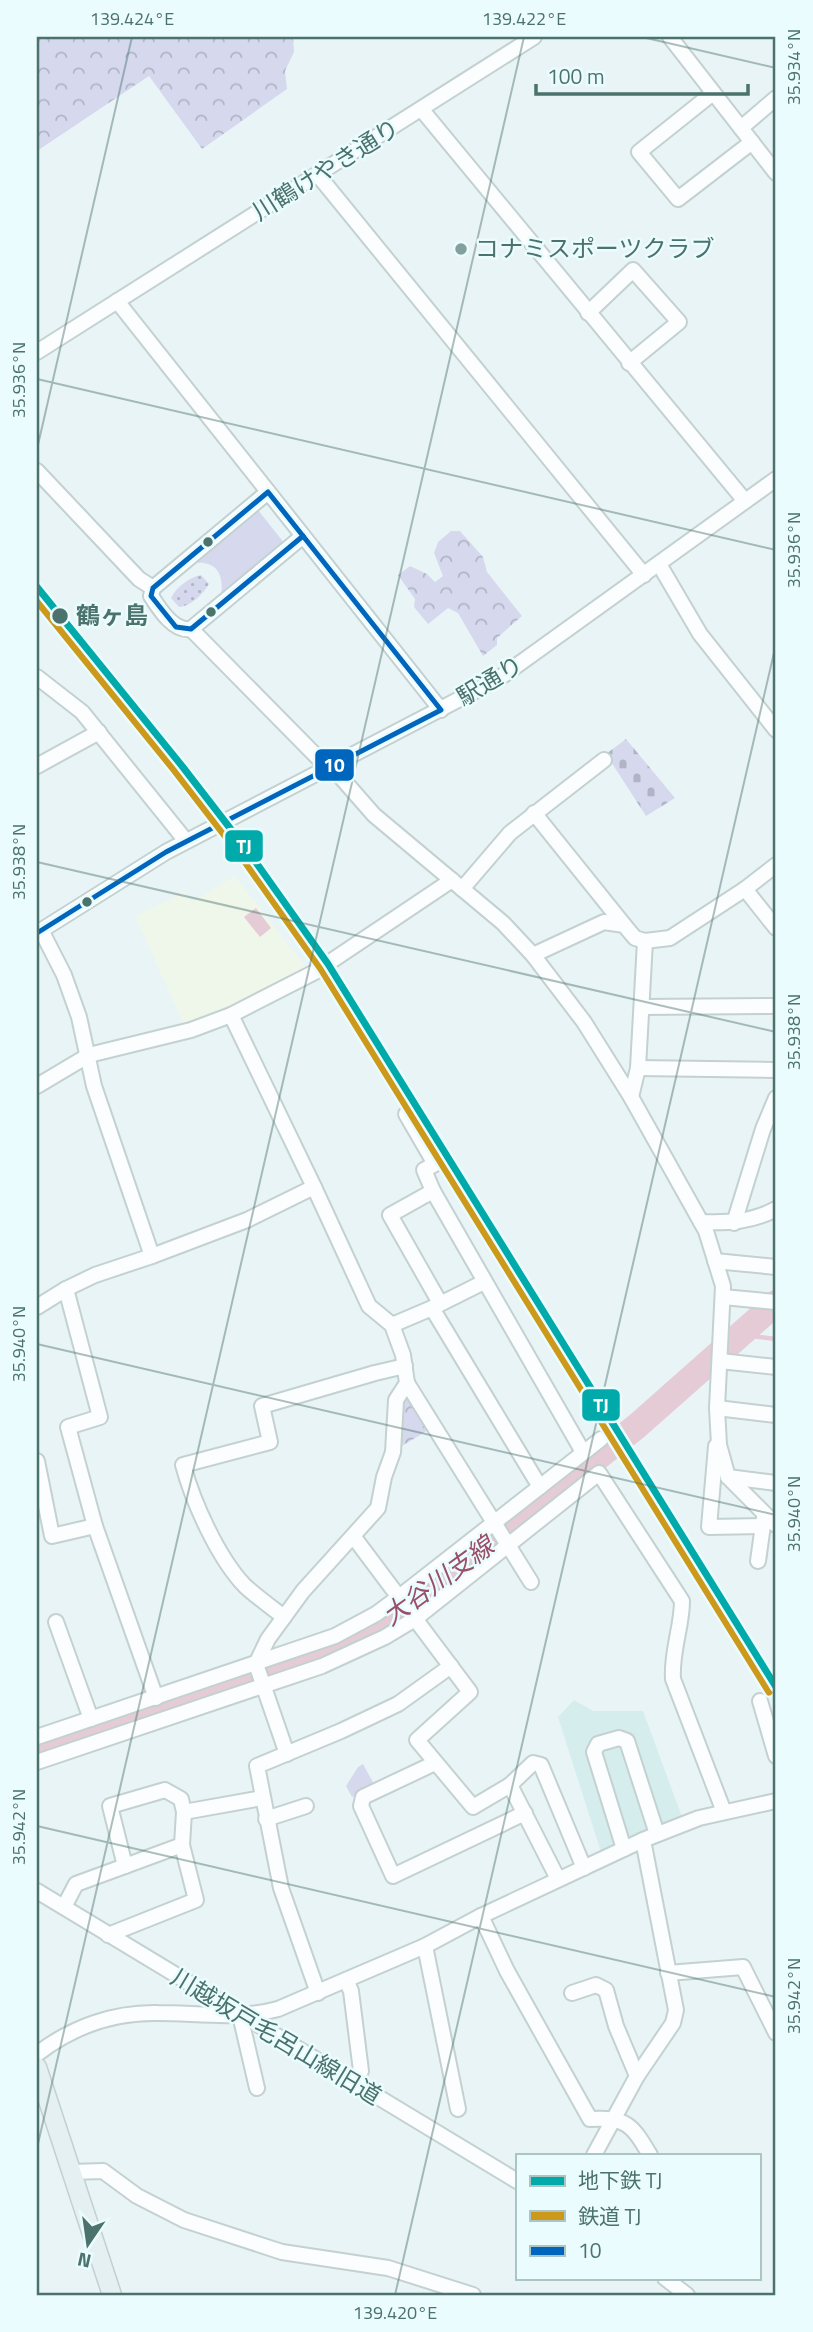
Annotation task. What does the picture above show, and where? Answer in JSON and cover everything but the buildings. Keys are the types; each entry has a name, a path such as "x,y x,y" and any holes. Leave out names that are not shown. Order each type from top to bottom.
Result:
{"main road":[{"path":"37,2067 112,2295"}],"street":[{"name":"川鶴けやき通り","path":"37,352 534,37"},
{"path":"670,37 776,173"},
{"path":"713,93 639,152 678,199 751,142"},
{"path":"741,128 776,98"},
{"path":"422,110 745,501"},
{"path":"318,175 644,575"},
{"path":"588,313 633,270 679,323 629,363"},
{"path":"117,301 442,710"},
{"path":"37,471 139,579 153,587"},
{"name":"駅通り","path":"39,931 186,841 498,679 776,478"},
{"path":"268,492 153,587 153,599 176,627 191,629 303,536"},
{"path":"659,564 700,634 776,730"},
{"path":"191,629 374,815 503,923 533,955 584,1022 631,1097 701,1222 723,1286 717,1408 719,1445 729,1477 770,1520"},
{"path":"37,677 82,712 186,841"},
{"path":"37,766 99,732"},
{"path":"37,1087 89,1055 191,1030 231,1015 315,972 457,885 510,833 604,760"},
{"path":"534,813 635,938 670,938 745,889 776,865"},
{"path":"745,889 776,928"},
{"path":"533,955 604,922 624,925"},
{"path":"39,931 64,975 79,1017 94,1086 152,1256"},
{"path":"631,1097 638,1068 645,940"},
{"path":"642,1007 776,1006"},
{"path":"231,1015 369,1307 392,1325 403,1355 407,1383 531,1583"},
{"path":"638,1068 776,1070"},
{"path":"734,1223 763,1129 776,1098"},
{"path":"406,1114 435,1164 424,1170 433,1191 583,1452"},
{"path":"37,1307 95,1275 247,1220 314,1186"},
{"path":"433,1191 390,1215 436,1306 540,1487"},
{"path":"701,1222 734,1223 763,1216 776,1209"},
{"path":"715,1261 776,1267"},
{"path":"392,1325 484,1282"},
{"path":"66,1289 100,1417 68,1427 95,1526 156,1698"},
{"path":"723,1297 771,1302"},
{"path":"720,1361 776,1367"},
{"path":"284,1616 245,1585 218,1548 183,1465 270,1442 262,1406 405,1366"},
{"path":"287,1754 256,1664 268,1639 303,1591 378,1508 384,1476 393,1452 396,1400 407,1383"},
{"path":"717,1408 776,1415"},
{"path":"718,1427 709,1527 770,1520"},
{"path":"37,1737 335,1636 376,1614 399,1597 495,1525 601,1439"},
{"path":"37,1461 52,1536 95,1526"},
{"path":"37,1762 322,1666 385,1637 415,1619 506,1544 599,1473 682,1601 673,1658 673,1679 724,1812"},
{"path":"729,1477 776,1483"},
{"path":"758,1561 770,1520"},
{"path":"353,1536 470,1692 417,1740 473,1807 510,1784 533,1763 541,1765 584,1868"},
{"path":"56,1622 91,1719"},
{"path":"318,1993 281,1888 257,1766 398,1704 451,1666"},
{"path":"760,1701 776,1756"},
{"path":"595,2154 637,2076 673,2023 676,2010 668,1973 650,1837 626,1741 619,1738 598,1744 594,1752 624,1849"},
{"path":"435,1763 363,1797 360,1806 393,1876 525,1813"},
{"path":"510,1784 558,1879"},
{"path":"108,1935 196,1900 182,1845 184,1812 181,1799 165,1790 110,1806 125,1866"},
{"path":"184,1812 262,1798"},
{"path":"37,2054 60,2036 99,2020 156,2012 240,2015 260,2014 278,2009 425,1946 481,1916 650,1837 724,1812 776,1801"},
{"path":"266,1819 306,1806"},
{"path":"64,1908 76,1884 182,1845"},
{"name":"川越坂戸毛呂山線旧道","path":"37,1891 516,2180"},
{"path":"481,1916 513,1983 590,2119 613,2118 635,2130 649,2154"},
{"path":"425,1946 457,2109"},
{"path":"668,1973 743,1967 776,2033"},
{"path":"346,1980 351,1991 361,2071 354,2084"},
{"path":"572,1993 596,1985 606,1990 616,2026 637,2076"},
{"path":"240,2015 257,2088"},
{"path":"71,2172 103,2171 137,2196 184,2220 282,2252 388,2268 473,2295"},
{"path":"668,2280 687,2295"}],"shaded area":[{"path":"235,876 308,970 185,1027 135,916 185,892 191,902"},
{"path":"256,908 271,928 260,937 244,917"},
{"path":"574,1700 593,1711 643,1711 682,1817 601,1852 558,1717"}],"green space":[{"path":"37,37 293,37 294,52 285,71 287,89 202,149 149,76 37,151"},
{"path":"258,510 285,544 221,595 220,576 214,567 195,563"},
{"path":"451,531 460,531 483,557 487,572 522,616 497,638 497,645 483,656 458,613 448,608 428,624 414,607 415,599 398,575 410,566 427,574 435,582 443,576 434,553 438,542"},
{"path":"201,575 209,584 192,602 179,607 171,598 173,594 184,583"},
{"path":"626,739 675,798 646,816 606,754"},
{"path":"404,1392 430,1426 402,1446 397,1443"},
{"path":"363,1764 375,1786 352,1797 346,1786 358,1767"}],"waterway":[{"name":"大谷川支線","path":"37,1750 329,1651 401,1614 637,1426 776,1303"},
{"path":"742,1335 776,1339"}],"metro line":[{"name":"TJ","path":"37,587 250,854 328,964 776,1687"}],"rail line":[{"name":"TJ","path":"37,601 243,859 321,969 769,1692"}],"transit line":[{"name":"10","path":"268,492 303,536 191,629 176,627 151,596 153,588 268,492"},
{"name":"10","path":"37,933 166,852 441,710 303,536"}],"place":[{"name":"コナミスポーツクラブ","path":"461,249"},
{"name":"鶴ヶ島","path":"60,616"}]}
